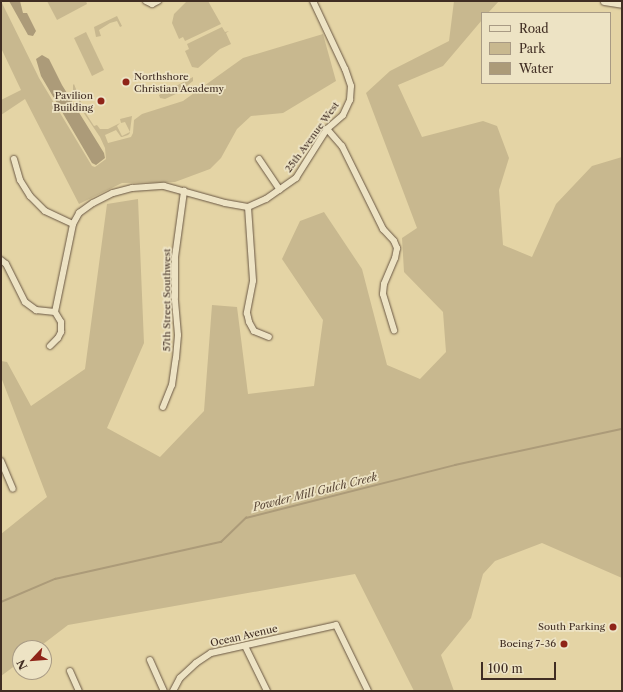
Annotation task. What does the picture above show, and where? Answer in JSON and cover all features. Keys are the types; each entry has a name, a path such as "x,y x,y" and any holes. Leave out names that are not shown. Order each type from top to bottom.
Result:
{"street":[{"path":"146,1 152,4 158,1"},
{"name":"25th Avenue West","path":"248,207 266,199 296,178 327,129 343,115 350,100 351,86 345,69 313,1"},
{"path":"604,1 622,4"},
{"path":"327,129 342,146 383,229 394,241 396,248 395,258 384,284 383,294 394,330"},
{"path":"14,159 20,180 30,196 45,211 73,224"},
{"path":"258,159 280,190"},
{"path":"50,346 58,338 61,332 61,322 56,312 73,224 79,213 88,206 113,193 132,188 164,186 225,203 248,207 253,281 247,313 249,322 254,331 269,338"},
{"name":"57th Street Southwest","path":"163,407 172,385 176,358 178,334 175,297 175,257 184,191"},
{"path":"1,260 6,264 25,302 36,310 56,312"},
{"path":"1,461 13,489"},
{"name":"Ocean Avenue","path":"172,691 180,678 190,668 211,653 336,625 368,691"},
{"path":"245,646 267,691"},
{"path":"150,660 164,691"},
{"path":"70,671 79,691"}],"green space":[{"path":"1,1 39,78 92,166 95,167 106,159 105,148 100,137 79,106 73,90 74,84 85,112 94,126 97,125 100,129 108,129 120,123 117,126 122,136 130,132 128,135 122,137 116,130 105,135 108,143 131,137 133,133 134,120 142,114 183,101 243,58 323,34 336,81 283,113 251,116 237,129 221,158 210,169 175,182 122,183 79,204 25,99 1,115 1,100 21,90 1,48"},
{"path":"47,1 86,1 87,4 57,20"},
{"path":"187,1 208,1 221,24 185,41 183,37 179,39 172,23 174,14"},
{"path":"454,1 499,1 489,12 481,12 481,21 443,66 398,85 422,137 483,121 497,126 509,158 499,190 503,245 532,257 556,204 592,166 622,157 622,578 542,543 495,561 483,574 471,618 441,655 454,691 414,691 355,574 68,625 48,640 12,640 12,668 1,676 1,534 47,497 1,377 1,361 7,362 31,406 85,369 107,204 138,199 144,343 107,428 160,457 204,411 212,305 237,307 248,394 314,386 323,320 282,259 300,221 324,212 362,269 387,365 420,379 446,352 443,312 404,272 402,238 417,228 366,93 390,71 449,41"},
{"path":"117,16 122,26 120,27 117,21 110,23 99,30 101,36 96,37 94,27"},
{"path":"222,27 225,32 229,31 226,33 231,44 220,49 198,68 192,67 185,51 189,49 187,44"},
{"path":"86,32 104,70 92,76 74,38"},
{"path":"193,77 193,81 178,93 165,99 160,98 159,95"},
{"path":"132,116 130,132 125,122 121,123 120,119"}],"water":[{"path":"9,1 20,1 23,13 27,13 36,31 33,36 28,35"},
{"path":"42,55 49,59 62,85 104,153 105,158 96,165 92,163 41,76 36,59"}],"waterway":[{"name":"Powder Mill Gulch Creek","path":"1,602 55,579 221,542 246,518 455,465 622,429"}],"place":[{"name":"Northshore Christian Academy","path":"126,82"},
{"name":"Pavilion Building","path":"101,101"},
{"name":"South Parking","path":"613,627"},
{"name":"Boeing 7-36","path":"564,644"}]}
